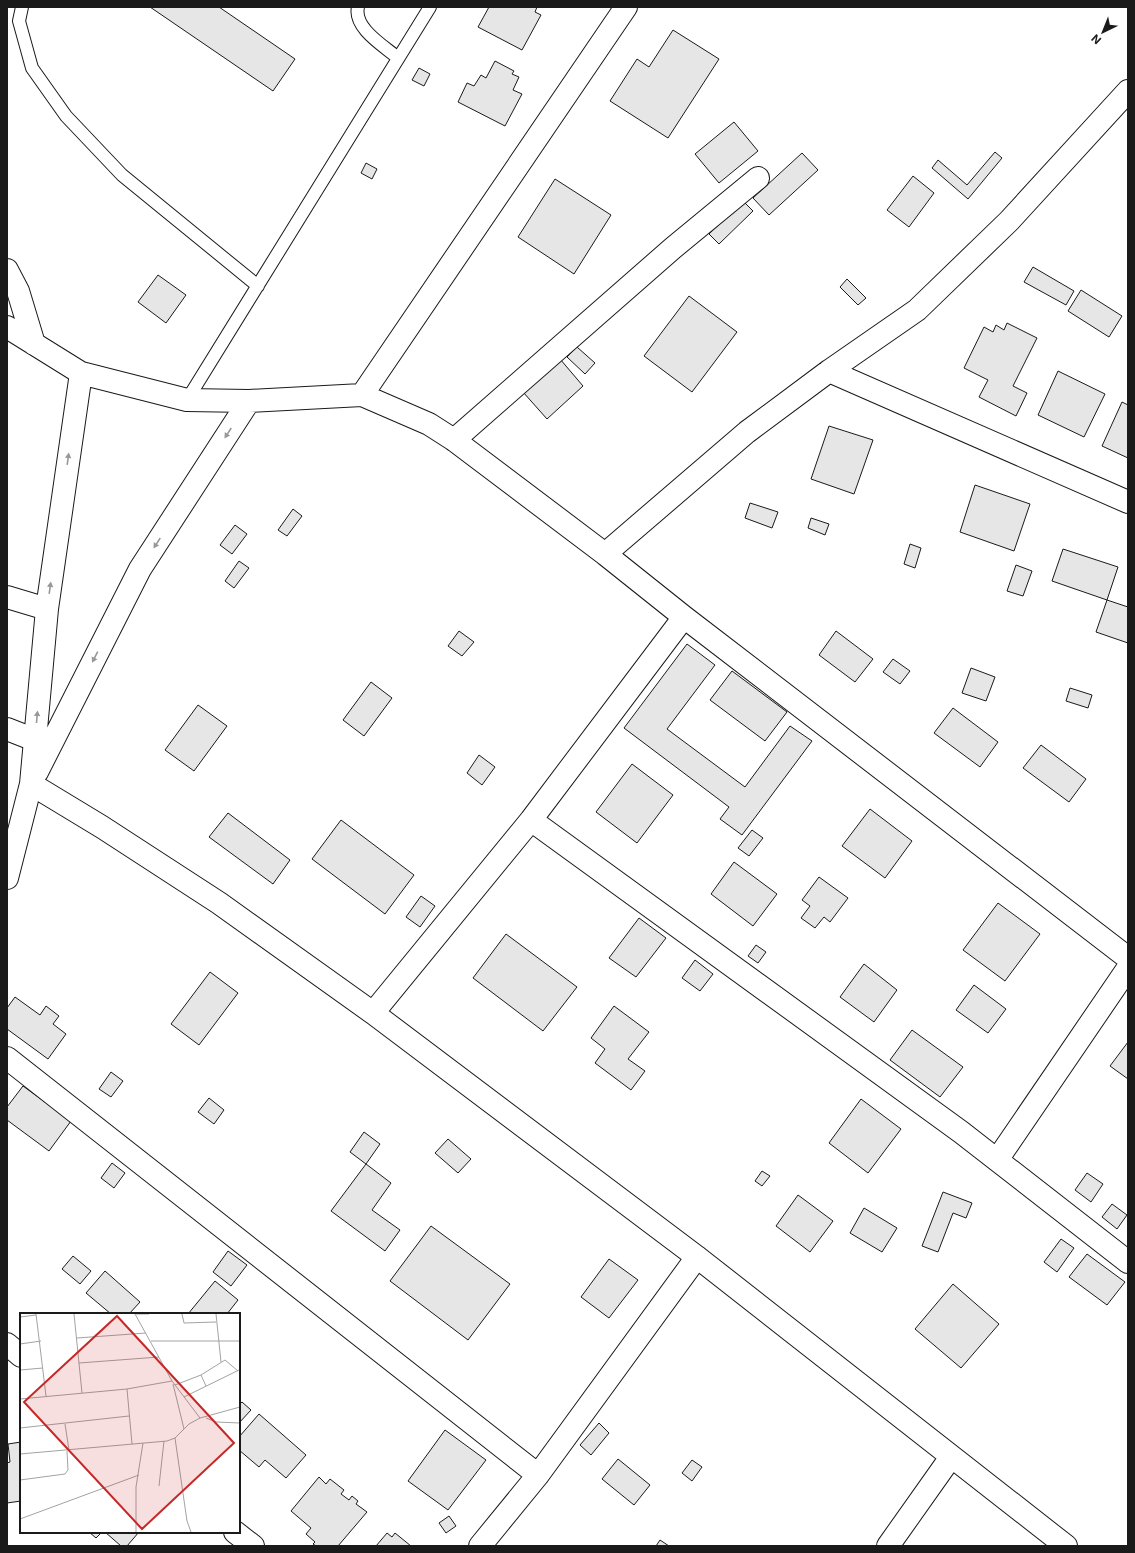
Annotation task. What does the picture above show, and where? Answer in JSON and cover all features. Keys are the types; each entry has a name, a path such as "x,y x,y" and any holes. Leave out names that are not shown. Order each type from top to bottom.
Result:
{"street":[{"path":"362,395 626,7"},
{"path":"605,554 747,432 829,370 917,310 1010,221 1128,91"},
{"path":"454,440 674,248 758,178"},
{"path":"7,270 18,291 34,344"},
{"path":"7,327 81,372 187,400 249,401 362,395 429,424 454,440 605,554 684,617 1128,958"},
{"path":"829,370 1128,502"},
{"path":"7,878 31,784 47,609 81,372"},
{"path":"31,784 140,569 249,401"},
{"path":"7,597 47,609"},
{"path":"373,1013 531,820 684,617"},
{"path":"7,729 35,740"},
{"path":"31,784 102,827 219,903 373,1013 697,1257 1066,1546"},
{"path":"531,820 954,1127 1128,1262"},
{"path":"997,1160 1128,968"},
{"path":"7,1058 538,1475"},
{"path":"480,1546 538,1475 697,1257"},
{"path":"7,1344 20,1355"},
{"path":"888,1546 951,1457"},
{"path":"236,1533 253,1546"}],"lane":[{"path":"22,7 19,21 32,68 66,116 122,175 258,286"},
{"path":"358,7 357,11 362,27 398,58"},
{"path":"187,400 430,7"}],"building":[{"path":"150,7 219,7 295,59 273,91"},
{"path":"489,7 537,7 535,12 541,15 522,50 478,27"},
{"path":"673,30 719,59 668,138 610,101 637,59 649,67"},
{"path":"495,61 514,71 512,74 519,77 513,90 522,94 505,126 458,102 467,83 474,86 481,75 486,78"},
{"path":"419,68 430,74 424,86 412,80"},
{"path":"734,122 758,151 719,183 695,154"},
{"path":"995,152 1002,158 968,199 932,168 938,160 967,185"},
{"path":"802,153 818,170 769,215 753,198"},
{"path":"366,163 377,169 372,179 361,173"},
{"path":"913,176 934,193 909,227 887,210"},
{"path":"555,179 611,215 574,274 518,237"},
{"path":"743,201 753,211 719,244 709,234"},
{"path":"1033,267 1074,291 1066,305 1024,282"},
{"path":"158,275 186,295 166,323 138,302"},
{"path":"847,279 866,298 858,305 840,287"},
{"path":"1081,290 1122,316 1109,337 1068,311"},
{"path":"689,296 737,332 692,392 644,356"},
{"path":"1007,323 1037,338 1013,386 1027,393 1016,416 979,397 988,380 964,368 984,327 993,332 996,325 1004,330"},
{"path":"577,347 595,363 585,374 567,357"},
{"path":"560,359 583,386 547,419 523,392"},
{"path":"1058,371 1105,394 1084,437 1038,415"},
{"path":"1122,402 1128,405 1128,458 1102,446"},
{"path":"829,426 873,440 854,494 811,479"},
{"path":"975,485 1030,504 1014,551 960,532"},
{"path":"750,503 778,512 772,528 745,518"},
{"path":"293,509 302,516 287,536 278,530"},
{"path":"811,518 829,524 825,535 808,528"},
{"path":"235,525 247,534 232,554 220,545"},
{"path":"910,544 921,548 915,568 904,564"},
{"path":"1063,549 1118,567 1107,600 1052,581"},
{"path":"239,561 249,568 234,588 225,581"},
{"path":"1016,565 1032,571 1023,596 1007,591"},
{"path":"1107,600 1128,607 1128,643 1096,632"},
{"path":"459,631 474,642 462,656 448,646"},
{"path":"836,631 873,659 855,682 819,655"},
{"path":"687,644 715,665 667,729 745,787 790,726 812,741 742,835 720,819 729,807 624,728"},
{"path":"893,659 910,671 900,684 883,672"},
{"path":"971,668 995,677 986,701 962,693"},
{"path":"732,671 787,712 765,741 710,700"},
{"path":"371,682 392,698 364,736 343,720"},
{"path":"1070,688 1092,695 1088,708 1066,701"},
{"path":"198,705 227,726 194,771 165,750"},
{"path":"953,708 998,742 980,767 934,733"},
{"path":"1041,745 1086,779 1069,802 1023,768"},
{"path":"479,755 495,767 482,785 467,773"},
{"path":"632,764 673,795 637,843 596,812"},
{"path":"870,809 912,841 885,878 842,846"},
{"path":"228,813 290,860 273,884 209,837"},
{"path":"341,820 414,875 385,914 312,859"},
{"path":"752,830 763,838 749,856 738,848"},
{"path":"734,862 777,894 753,926 711,894"},
{"path":"819,877 848,898 830,922 824,917 815,928 801,918 810,906 802,900"},
{"path":"421,896 435,906 420,927 406,917"},
{"path":"998,903 1040,934 1005,981 963,950"},
{"path":"639,918 666,938 636,977 609,958"},
{"path":"506,934 577,987 543,1031 473,978"},
{"path":"756,945 766,952 758,963 748,956"},
{"path":"695,960 713,974 700,991 682,978"},
{"path":"864,964 897,990 874,1022 840,997"},
{"path":"210,972 238,993 199,1045 171,1024"},
{"path":"974,985 1006,1009 988,1033 956,1010"},
{"path":"15,997 40,1015 46,1006 59,1016 53,1024 66,1034 48,1059 7,1029 7,1008"},
{"path":"614,1006 649,1032 628,1059 645,1071 631,1090 595,1063 605,1049 591,1038"},
{"path":"912,1030 963,1067 940,1097 890,1060"},
{"path":"1128,1042 1128,1079 1110,1066"},
{"path":"111,1072 123,1081 111,1097 99,1089"},
{"path":"23,1086 71,1121 49,1151 7,1120 7,1107"},
{"path":"209,1098 224,1110 214,1124 198,1112"},
{"path":"861,1099 901,1129 868,1173 829,1143"},
{"path":"364,1132 380,1144 366,1164 350,1152"},
{"path":"448,1139 471,1159 458,1173 435,1153"},
{"path":"112,1163 125,1173 114,1188 101,1178"},
{"path":"366,1164 391,1183 372,1210 400,1230 385,1251 331,1211"},
{"path":"762,1171 770,1176 762,1186 755,1181"},
{"path":"1087,1173 1103,1184 1091,1202 1075,1190"},
{"path":"943,1192 972,1203 966,1218 953,1213 938,1252 922,1246"},
{"path":"798,1195 833,1221 810,1252 776,1226"},
{"path":"1112,1204 1127,1215 1117,1229 1102,1217"},
{"path":"864,1208 897,1228 882,1252 850,1233"},
{"path":"431,1226 510,1284 468,1340 390,1281"},
{"path":"1061,1239 1074,1248 1057,1272 1044,1262"},
{"path":"228,1251 247,1265 231,1286 213,1272"},
{"path":"1087,1254 1125,1282 1107,1305 1069,1277"},
{"path":"73,1256 91,1271 80,1284 62,1269"},
{"path":"609,1259 638,1280 609,1318 581,1297"},
{"path":"105,1271 140,1302 130,1313 110,1313 86,1293"},
{"path":"215,1281 238,1300 228,1313 189,1313"},
{"path":"953,1284 999,1324 961,1368 915,1329"},
{"path":"242,1402 251,1410 240,1422 240,1404"},
{"path":"259,1414 306,1455 286,1478 265,1460 259,1467 240,1451 240,1436"},
{"path":"599,1423 609,1433 591,1455 580,1445"},
{"path":"445,1430 486,1460 448,1510 408,1481"},
{"path":"20,1442 20,1501 7,1503 7,1463 10,1462 8,1444"},
{"path":"618,1459 650,1485 634,1505 602,1479"},
{"path":"692,1460 702,1467 692,1481 682,1473"},
{"path":"319,1477 326,1484 330,1479 344,1490 341,1494 349,1500 352,1496 358,1501 356,1504 367,1512 338,1546 316,1546 313,1544 315,1542 306,1534 311,1528 291,1511"},
{"path":"449,1516 456,1526 446,1533 439,1523"},
{"path":"90,1533 101,1533 96,1538"},
{"path":"106,1533 138,1533 127,1546 121,1546"},
{"path":"387,1533 392,1537 395,1533 411,1546 376,1546"},
{"path":"660,1540 669,1546 656,1546"}]}
